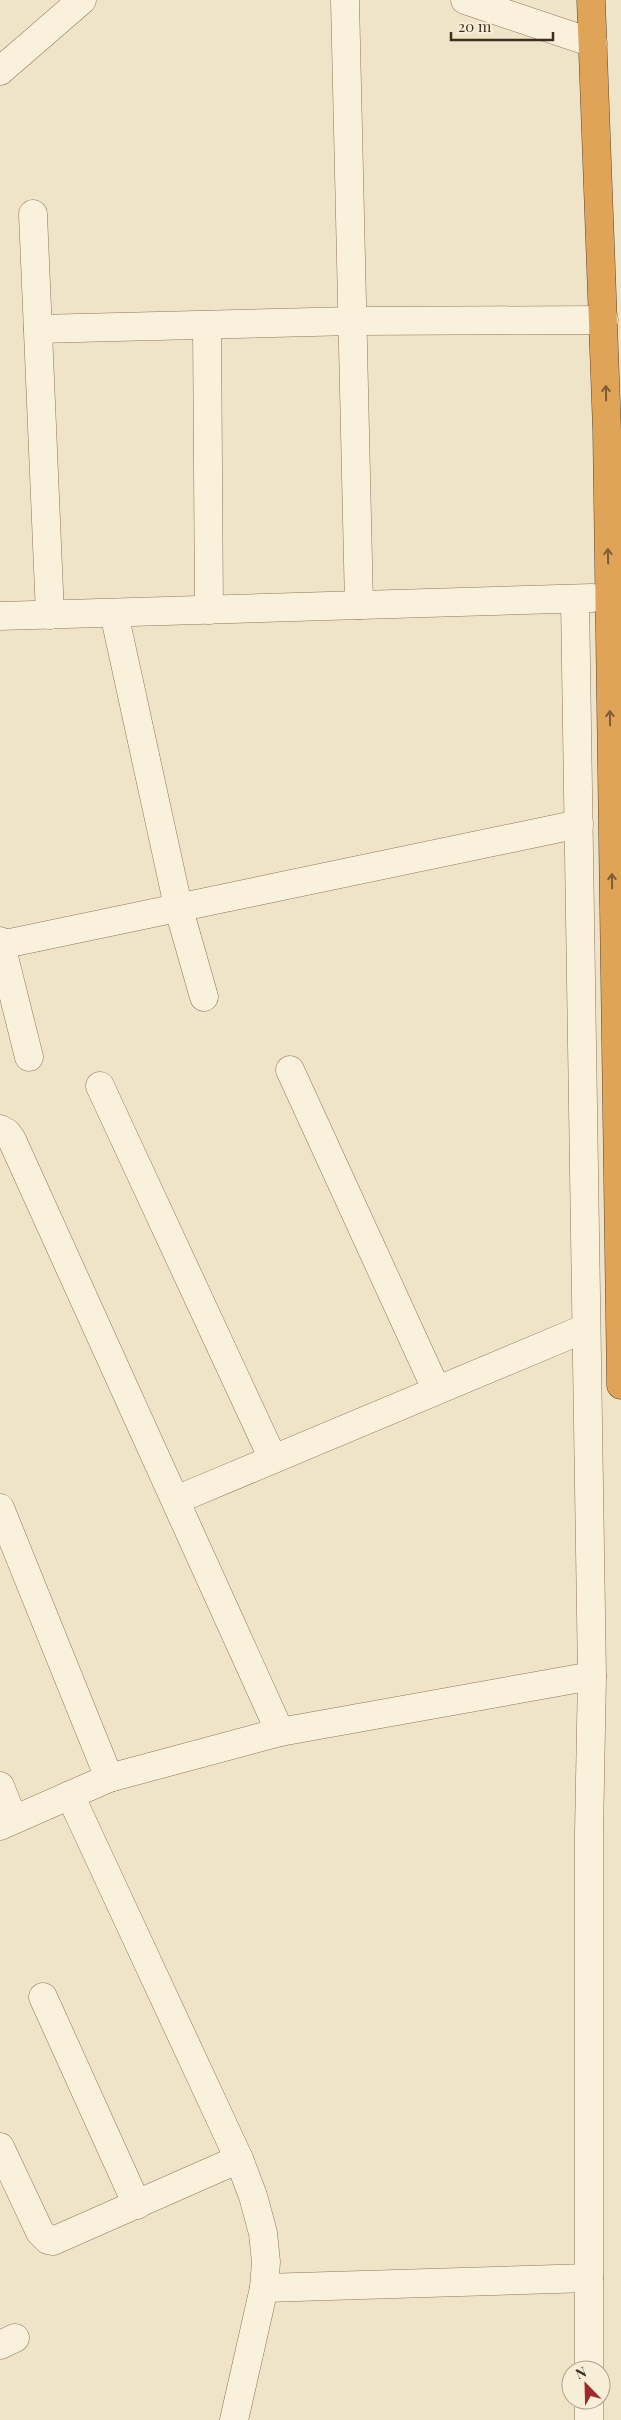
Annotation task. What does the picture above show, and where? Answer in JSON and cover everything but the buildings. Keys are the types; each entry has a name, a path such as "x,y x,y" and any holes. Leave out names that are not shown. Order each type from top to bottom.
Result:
{"highway":[{"path":"591,0 615,596 621,1385"}],"street":[{"path":"0,71 82,0"},
{"path":"345,0 359,606"},
{"path":"465,0 593,43"},
{"path":"33,214 50,615"},
{"path":"38,329 352,322 604,320"},
{"path":"207,325 209,610"},
{"path":"0,616 575,600 615,596"},
{"path":"575,600 592,1676 589,1833 589,2360"},
{"path":"114,613 178,906 204,997"},
{"path":"29,1057 0,944 579,824"},
{"path":"290,1070 436,1389"},
{"path":"100,1086 273,1459"},
{"path":"0,1129 8,1133 12,1140 280,1732"},
{"path":"176,1500 436,1389 586,1328"},
{"path":"0,1508 109,1778"},
{"path":"0,1786 6,1822 109,1778 280,1732 592,1676"},
{"path":"70,1794 239,2159 253,2196 263,2233 266,2262 264,2288 234,2420"},
{"path":"43,1997 137,2204"},
{"path":"0,2148 40,2232 48,2240 53,2241 239,2159"},
{"path":"264,2288 589,2278"}]}
